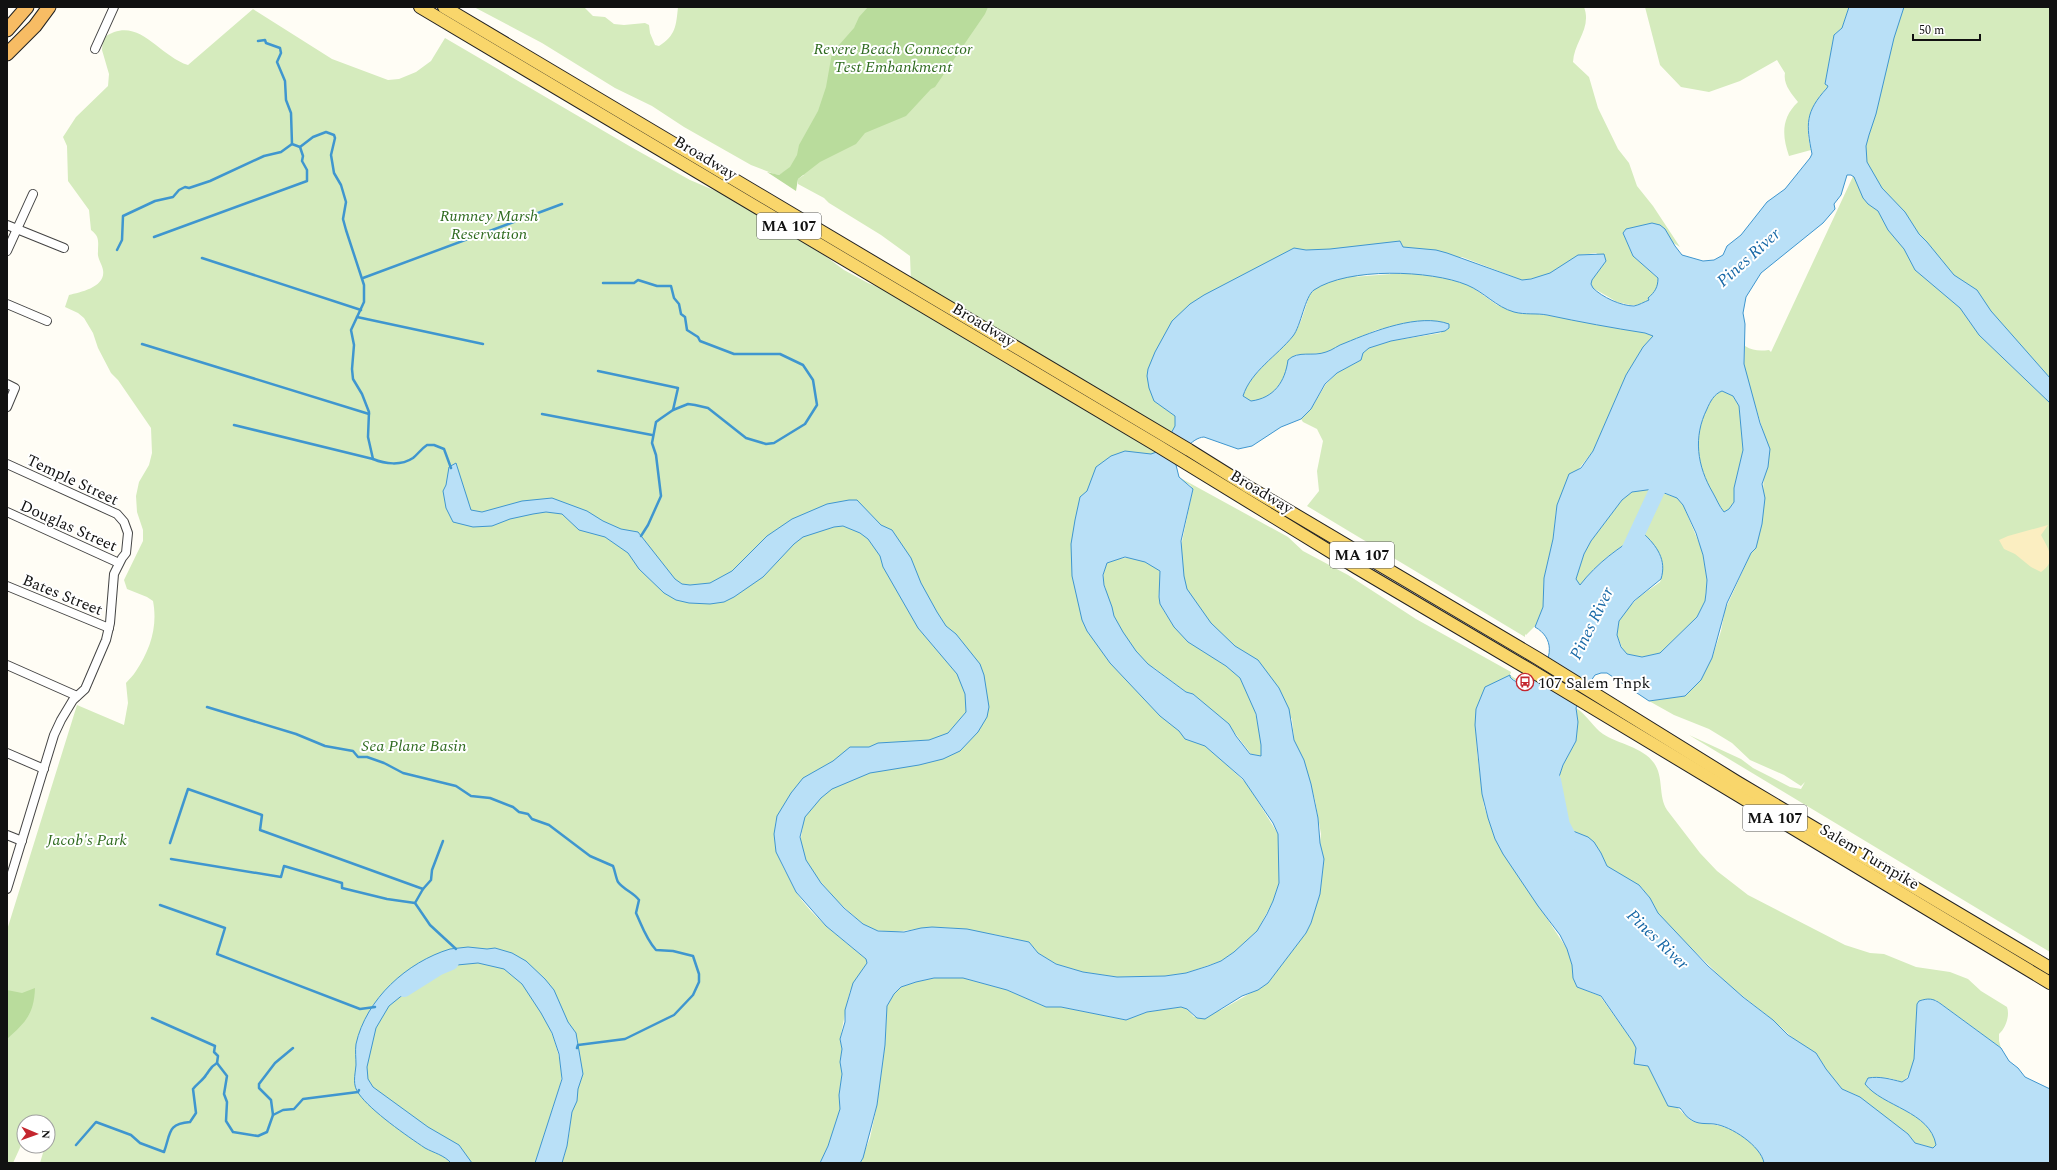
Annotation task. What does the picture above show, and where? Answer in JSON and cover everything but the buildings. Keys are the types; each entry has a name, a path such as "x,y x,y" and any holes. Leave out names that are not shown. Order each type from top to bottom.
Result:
{"highway":[{"path":"7,30 27,7"},
{"path":"7,54 35,26 49,7"}],"main road":[{"name":"Broadway","path":"420,7 1162,441 1189,450 1244,485 1537,658"},
{"name":"Broadway","path":"444,7 1162,441 1182,460 1357,568 1530,670"},
{"name":"Salem Turnpike","path":"1537,658 1737,782 2050,968"},
{"name":"Salem Turnpike","path":"1530,670 2050,983"}],"street":[{"path":"95,49 114,7"},
{"path":"7,251 33,194"},
{"path":"7,225 16,230 64,248"},
{"path":"7,304 47,321"},
{"path":"7,384 15,388 7,407"},
{"name":"Temple Street","path":"7,464 117,514 124,522 128,534 126,553 119,563"},
{"name":"Douglas Street","path":"7,512 119,563"},
{"path":"7,889 44,769 61,720 77,696 85,689 106,640 109,628 114,574 119,563"},
{"name":"Bates Street","path":"7,586 109,628"},
{"path":"7,665 77,696"},
{"path":"7,753 44,769"},
{"path":"7,834 22,841"}],"green space":[{"path":"474,7 584,7 593,16 605,17 614,24 624,25 645,23 649,25 650,33 655,45 659,46 669,38 674,30 677,20 678,7 1584,7 1586,22 1576,48 1573,62 1589,77 1598,108 1618,149 1629,163 1637,186 1653,206 1680,247 1667,239 1654,223 1626,229 1623,233 1633,256 1658,278 1658,286 1649,300 1638,305 1617,302 1593,288 1591,284 1592,280 1606,261 1596,253 1581,255 1566,286 1542,277 1522,280 1462,257 1353,277 1404,273 1435,275 1469,285 1497,305 1516,312 1546,315 1645,333 1653,336 1643,347 1626,375 1593,451 1577,471 1560,497 1556,512 1553,539 1544,578 1543,607 1538,623 1526,635 1525,634 1525,637 1307,506 1319,491 1317,471 1323,441 1317,429 1303,422 1301,419 1311,409 1326,384 1337,373 1361,360 1363,353 1369,348 1391,341 1441,333 1443,322 1411,323 1376,330 1324,353 1295,355 1283,379 1272,393 1257,401 1248,401 1243,396 1247,386 1259,370 1288,342 1297,330 1310,294 1315,289 1291,293 1164,470 1113,481 1096,587 1106,589 1103,579 1104,572 1107,563 1113,560 1132,558 1145,561 1156,567 1159,570 1161,578 1159,599 1166,615 1184,636 1240,678 1245,685 1253,704 1258,724 1262,753 1261,756 1251,754 1234,732 1193,694 1186,692 1153,667 1213,752 1247,784 1278,834 1280,870 1279,883 1273,901 1257,931 1234,952 1221,961 1186,973 1165,976 1117,977 1083,972 1056,964 1038,953 1029,942 992,934 972,934 952,928 932,927 895,932 874,930 863,924 837,901 809,868 800,843 803,826 799,810 776,821 775,843 778,856 795,890 803,902 828,928 866,959 867,963 850,991 848,999 840,1039 842,1049 840,1062 842,1074 839,1095 840,1109 828,1146 820,1163 562,1163 570,1127 571,1108 570,1071 565,1015 533,1001 539,1008 550,1029 558,1053 561,1076 560,1085 535,1163 40,1163 43,1154 56,1154 56,1114 16,1114 17,1154 13,1163 7,1163 7,930 77,705 124,725 128,703 126,683 141,663 149,646 154,629 153,601 127,589 124,580 143,541 143,530 137,512 136,496 139,482 149,465 152,453 151,428 118,380 111,373 98,348 93,333 84,318 78,313 65,307 69,295 92,288 101,281 103,276 103,270 98,254 98,240 96,235 91,230 89,210 68,181 67,146 63,137 76,117 108,86 109,74 102,50 103,38 115,32 127,30 137,33 147,38 177,60 188,65 253,9 332,59 388,80 399,79 416,72 431,61 445,38 690,180 746,206 828,258 844,270 868,283 961,322 959,318 911,282 910,256 881,235 829,203 824,198 798,184 798,179 804,175 786,171 779,175 751,165 684,127 652,106 615,88 542,43"},
{"name":"Revere Beach Connector Test Embankment","path":"868,7 988,7 985,14 935,87 931,89 906,116 865,133 856,144 820,162 798,179 796,191 767,172 779,175 790,167 797,155 799,145 818,111 826,87 832,53 854,28 859,17"},
{"path":"1645,7 1849,7 1842,28 1834,35 1825,84 1828,85 1827,88 1816,103 1809,117 1808,132 1811,150 1789,156 1785,141 1784,128 1788,114 1798,102 1788,88 1785,81 1785,73 1777,60 1740,81 1709,92 1681,87 1660,65"},
{"path":"1901,7 2050,7 2050,952 1689,735 1741,759 1753,768 1790,787 1801,789 1805,782 1801,786 1784,775 1750,760 1732,743 1709,729 1674,715 1649,701 1685,696 1712,658 1721,631 1725,610 1751,553 1756,548 1762,523 1765,437 1747,379 1744,364 1745,346 1754,350 1769,350 1771,352 1863,155 1878,104"},
{"path":"1722,391 1733,396 1739,406 1743,450 1734,488 1734,502 1729,509 1724,512 1703,472 1699,451 1700,430 1708,406 1715,396"},
{"path":"1175,475 1288,537 1303,551 1348,575 1416,619 1511,672 1510,675 1520,682 1508,677 1484,690 1476,709 1477,752 1484,806 1495,839 1567,949 1572,965 1573,978 1577,987 1600,996 1633,1042 1636,1048 1634,1059 1642,1065 1648,1066 1661,1090 1689,1119 1699,1123 1713,1124 1738,1133 1758,1149 1764,1163 860,1163 870,1138 877,1105 885,1045 887,1006 894,994 901,987 934,978 963,978 1007,990 1046,1007 1061,1007 1126,1020 1147,1012 1181,1007 1187,1009 1194,1017 1221,1010 1268,983 1306,933 1311,923 1320,894 1324,859 1320,843 1321,834 1315,800 1308,775 1294,740 1292,719 1228,645 1186,600 1180,551 1193,489 1190,485"},
{"path":"1651,489 1677,498 1683,505 1702,550 1707,580 1705,601 1697,617 1660,653 1642,657 1627,654 1623,650 1617,635 1619,621 1627,609 1639,597 1660,582 1662,576 1660,554 1643,533 1608,556 1580,585 1576,579 1584,554 1591,541 1622,500 1632,492"},
{"path":"1576,708 1603,734 1637,749 1644,753 1654,763 1659,774 1664,805 1667,810 1700,853 1717,871 1748,895 1845,945 1870,953 1884,954 1916,967 1950,972 1968,979 1981,991 2007,1007 2007,1021 1999,1034 2001,1048 1936,1000 1916,1010 1916,1049 1911,1070 1907,1078 1902,1082 1889,1078 1872,1077 1865,1084 1873,1092 1905,1110 1925,1124 1932,1134 1936,1145 1933,1148 1915,1143 1908,1134 1856,1095 1842,1089 1826,1069 1816,1053 1797,1042 1773,1020 1730,986 1667,924 1642,888 1607,866 1598,848 1562,823 1557,812 1558,780 1563,765 1576,741 1578,722"},
{"path":"35,988 33,1005 28,1017 7,1039 7,990 22,993"}],"sand":[{"path":"2048,525 2041,535 2049,550 2050,559 2049,564 2041,572 2031,567 2015,554 2004,549 1999,540 2008,536"}],"water":[{"path":"1849,7 1904,7 1894,38 1876,114 1866,146 1867,162 1882,188 1905,212 1919,234 1954,275 1977,290 1991,311 2050,378 2050,403 1979,335 1960,308 1915,270 1904,249 1888,230 1878,211 1868,204 1863,198 1854,177 1847,175 1841,195 1834,204 1835,209 1823,223 1761,273 1746,297 1743,313 1745,324 1744,364 1760,423 1770,449 1768,467 1762,484 1765,498 1762,524 1756,548 1751,553 1727,603 1712,658 1701,680 1685,696 1649,701 1607,673 1595,675 1582,694 1576,708 1578,722 1576,741 1563,765 1558,780 1557,812 1562,823 1573,831 1588,837 1594,842 1607,866 1639,885 1650,898 1658,913 1708,966 1743,997 1773,1020 1788,1035 1816,1053 1826,1069 1842,1089 1860,1097 1908,1134 1915,1143 1933,1148 1936,1145 1932,1134 1925,1124 1905,1110 1873,1092 1865,1084 1868,1078 1872,1077 1902,1082 1908,1078 1914,1059 1917,1004 1919,1001 1928,999 1941,1004 2001,1048 2009,1061 2018,1068 2025,1077 2050,1089 2050,1163 1764,1163 1757,1150 1736,1133 1714,1124 1693,1121 1680,1108 1668,1106 1648,1066 1634,1064 1636,1048 1633,1042 1601,996 1577,987 1573,978 1572,965 1567,949 1560,935 1538,906 1503,854 1495,839 1482,794 1475,725 1476,709 1485,687 1510,675 1510,677 1518,682 1527,681 1536,676 1543,668 1548,658 1549,647 1545,636 1535,627 1543,607 1544,578 1553,539 1557,505 1569,474 1581,468 1593,451 1626,375 1643,347 1653,336 1645,333 1547,315 1514,312 1501,307 1467,285 1433,276 1390,273 1347,277 1314,290 1308,298 1293,336 1258,371 1247,387 1243,396 1251,401 1272,393 1281,382 1288,360 1296,355 1326,352 1369,333 1411,322 1437,321 1449,324 1449,328 1445,331 1391,341 1369,348 1363,353 1361,360 1337,373 1325,384 1311,409 1301,419 1281,427 1252,446 1238,449 1204,437 1199,438 1187,447 1176,465 1179,477 1193,489 1181,541 1184,576 1187,589 1211,623 1235,646 1258,660 1279,688 1289,709 1294,740 1304,760 1311,784 1318,818 1320,843 1324,859 1320,894 1311,923 1306,933 1268,983 1258,990 1242,996 1205,1019 1197,1018 1187,1009 1181,1007 1147,1012 1126,1020 1061,1007 1046,1007 1007,990 963,978 934,978 901,987 894,994 887,1006 885,1045 877,1105 863,1158 860,1163 820,1163 828,1146 840,1109 839,1095 842,1074 840,1062 842,1049 840,1039 845,1022 845,1010 853,983 867,963 866,959 826,926 796,892 776,852 774,834 777,816 791,793 803,778 833,761 850,747 869,747 878,743 929,740 948,733 966,712 965,694 957,674 918,628 883,567 880,556 868,539 860,533 843,526 834,527 803,537 794,544 763,577 724,602 710,604 689,603 676,600 664,593 639,569 628,553 605,537 579,530 562,514 546,512 533,514 510,519 492,526 473,527 453,522 446,508 443,491 446,485 449,467 456,463 471,510 482,512 522,501 552,498 587,511 603,521 621,529 638,532 675,579 682,584 690,585 710,583 732,571 767,536 792,519 827,504 857,500 881,525 892,530 911,558 921,583 946,626 956,634 980,664 984,675 989,707 987,717 978,732 960,751 943,759 919,765 870,773 832,789 821,798 805,817 800,837 806,860 821,883 844,908 863,924 878,931 904,932 932,927 967,929 1029,942 1038,953 1056,964 1083,972 1117,977 1165,976 1186,973 1221,961 1234,952 1257,931 1273,901 1279,883 1278,834 1273,823 1243,779 1205,746 1185,739 1179,731 1160,716 1110,663 1087,631 1082,620 1072,576 1071,544 1080,497 1087,491 1096,467 1111,456 1125,451 1151,454 1162,450 1175,426 1175,416 1154,401 1149,388 1147,376 1148,369 1155,352 1172,321 1190,304 1204,295 1294,248 1306,250 1330,249 1400,241 1403,247 1436,250 1447,253 1522,280 1531,279 1550,273 1578,255 1604,254 1606,261 1592,280 1591,284 1593,288 1601,295 1618,303 1629,306 1634,306 1649,300 1648,298 1657,287 1658,278 1633,256 1623,233 1626,229 1652,223 1660,225 1665,229 1682,255 1703,261 1714,260 1723,255 1727,246 1741,235 1767,202 1785,189 1810,158 1812,154 1808,126 1809,119 1815,104 1828,86 1825,84 1834,35 1842,28","holes":["1722,391 1733,396 1739,406 1743,450 1734,488 1734,502 1729,509 1724,512 1703,472 1699,451 1700,430 1708,406 1715,396","1654,489 1677,498 1683,505 1696,533 1703,555 1707,580 1705,601 1697,617 1660,653 1642,657 1627,654 1621,647 1617,635 1619,621 1634,601 1661,579 1663,572 1662,560 1653,543 1643,533 1609,556 1580,585 1576,579 1584,554 1591,541 1622,500 1632,492","1125,557 1145,562 1160,571 1160,604 1174,627 1188,642 1226,666 1240,678 1256,714 1261,745 1261,756 1250,754 1229,724 1193,694 1186,692 1148,664 1136,651 1114,616 1104,585 1103,575 1107,563"]},
{"path":"468,947 487,949 495,948 512,953 526,961 554,990 568,1022 576,1033 583,1074 578,1089 577,1101 572,1112 567,1146 562,1163 535,1163 562,1079 559,1054 552,1033 541,1013 522,984 504,969 478,963 457,965 431,972 389,1006 376,1028 367,1067 368,1079 373,1087 428,1127 459,1145 472,1163 451,1163 442,1156 425,1148 380,1115 365,1101 355,1087 356,1044 361,1028 369,1012 379,998 391,984 419,963 450,949"}],"waterway":[{"path":"154,237 307,181 307,170 302,161 303,156 300,147 292,144 291,113 286,100 285,81 277,62 281,53 280,48 266,43 265,40 258,41"},
{"path":"300,147 313,137 326,132 334,135 335,138 331,155 334,173 341,185 346,202 343,219 364,285 364,302 351,330 354,345 352,369 353,379 362,394 369,412 368,437 373,459 388,463 408,461 427,445 434,445 444,449 451,468"},
{"path":"117,250 122,240 123,216 155,201 173,197 179,190 185,187 189,188 210,181 264,156 281,152 292,144"},
{"path":"363,278 562,204"},
{"path":"202,258 361,310"},
{"path":"603,283 634,283 638,280 657,286 671,286 674,298 679,304 681,314 685,317 687,330 698,337 700,341 734,354 780,354 803,365 813,380 817,405 805,424 774,443 766,444 746,438 708,408 688,404 673,410 660,419 656,422 652,443 656,455 661,496 648,525 641,536"},
{"path":"357,317 483,344"},
{"path":"142,344 369,414"},
{"path":"598,371 678,388 673,410"},
{"path":"542,414 652,435"},
{"path":"234,425 373,459"},
{"name":"Pines River","path":"1626,557 1660,484 1663,470"},
{"path":"207,707 296,734 325,746 353,751 358,757 367,757 384,763 403,773 456,786 471,796 490,798 513,807 519,812 528,814 532,819 549,825 590,856 613,866 618,882 639,900 636,913 644,932 653,946 656,950 673,951 693,956 699,974 699,982 693,995 674,1015 625,1039 578,1045 577,1048"},
{"name":"Pines River","path":"1553,780 1562,825 1571,842"},
{"path":"170,843 188,789 262,815 260,830 423,889"},
{"path":"443,841 432,870 431,880 423,889 415,903 430,925 456,949"},
{"path":"171,859 281,877 284,866 342,883 342,888 387,899 415,903"},
{"path":"160,905 225,928 217,954 360,1009 375,1007"},
{"path":"404,989 439,967 451,962"},
{"path":"152,1018 215,1046 214,1052 218,1056 217,1063"},
{"path":"273,1115 271,1100 259,1088 259,1084 275,1063 293,1048"},
{"path":"76,1145 96,1122 131,1135 140,1143 164,1152 169,1135 174,1127 190,1122 196,1113 193,1089 203,1079 211,1067 217,1063 227,1076 224,1094 227,1102 226,1121 233,1132 258,1136 267,1132 273,1115 283,1110 294,1109 303,1099 358,1092 359,1090"}],"place":[{"name":"107 Salem Tnpk","path":"1525,682"}],"park label":[{"name":"Rumney Marsh Reservation","path":"489,224"},
{"name":"Sea Plane Basin","path":"414,745"},
{"name":"Jacob's Park","path":"87,839"}]}
